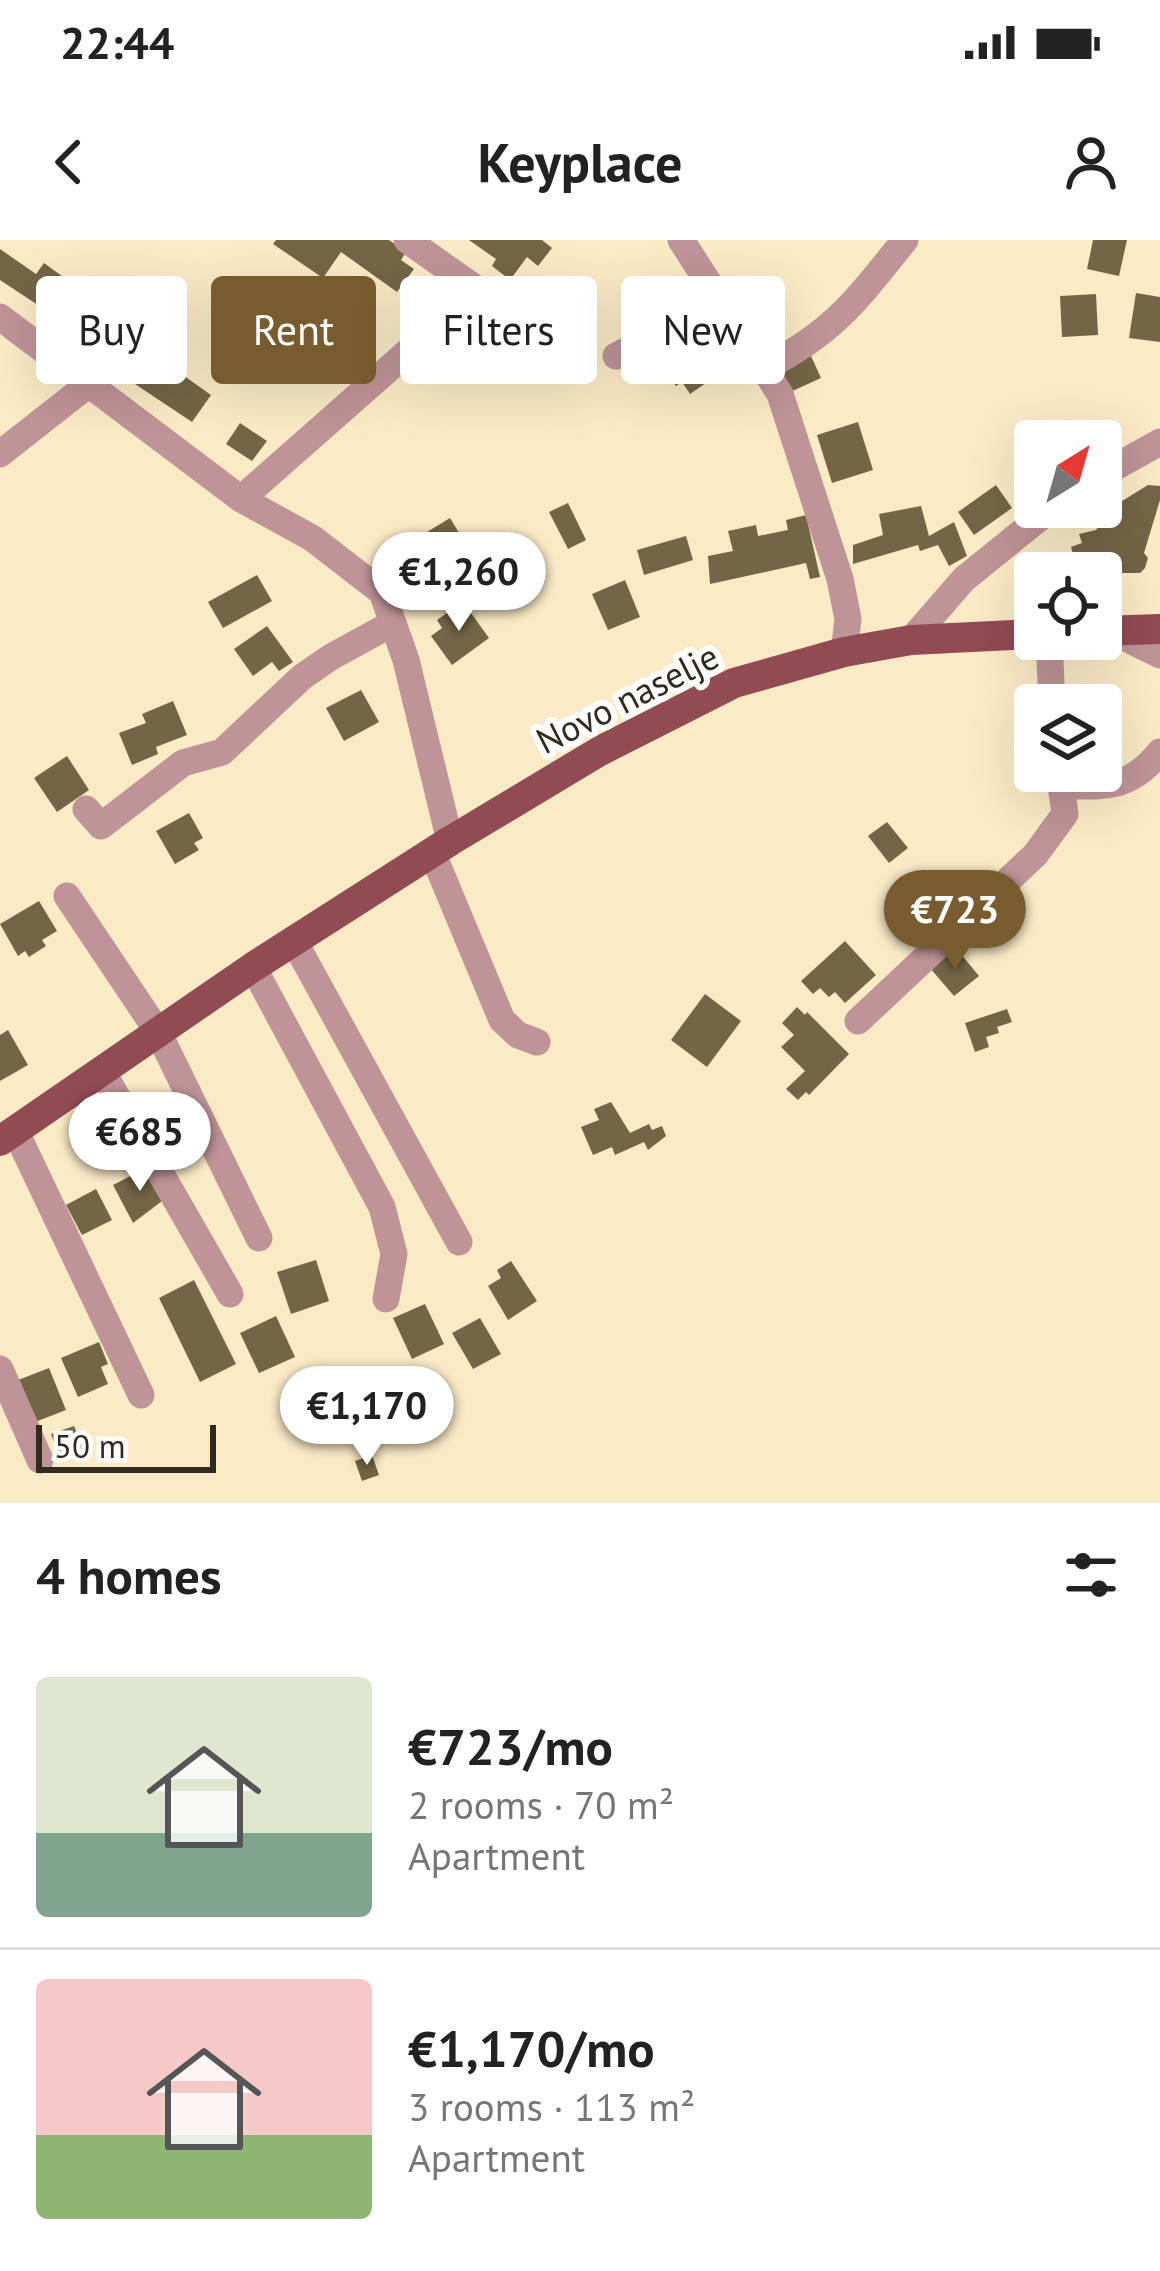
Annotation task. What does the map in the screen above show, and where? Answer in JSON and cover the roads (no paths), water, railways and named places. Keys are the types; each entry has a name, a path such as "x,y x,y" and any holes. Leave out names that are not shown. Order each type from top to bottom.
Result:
{"main road":[{"path":"1122,630 1160,629"},
{"name":"Novo naselje","path":"7,1136 253,967 441,846 600,751 734,683 844,652 911,640 1014,635"}],"street":[{"path":"241,499 478,290 407,240"},
{"path":"680,240 704,276"},
{"path":"785,357 812,343 845,314 905,240"},
{"path":"0,317 36,344"},
{"path":"616,356 621,353"},
{"path":"0,454 89,384 241,499 312,538 382,592 406,659 441,846 502,1021 518,1035 537,1042"},
{"path":"775,384 840,579 848,619 844,652"},
{"path":"1122,463 1160,442"},
{"path":"911,640 964,579 1027,528"},
{"path":"86,809 101,826 184,763 222,752 331,656 393,623"},
{"path":"1122,638 1160,655"},
{"path":"1122,783 1144,772 1160,752"},
{"path":"859,1021 1035,855 1065,814 1062,792"},
{"path":"67,896 158,1032 260,1238"},
{"path":"294,941 458,1242"},
{"path":"253,967 382,1207 394,1254 386,1299"},
{"path":"102,1071 230,1294"},
{"path":"7,1136 141,1396"},
{"path":"0,1369 40,1460"}]}
